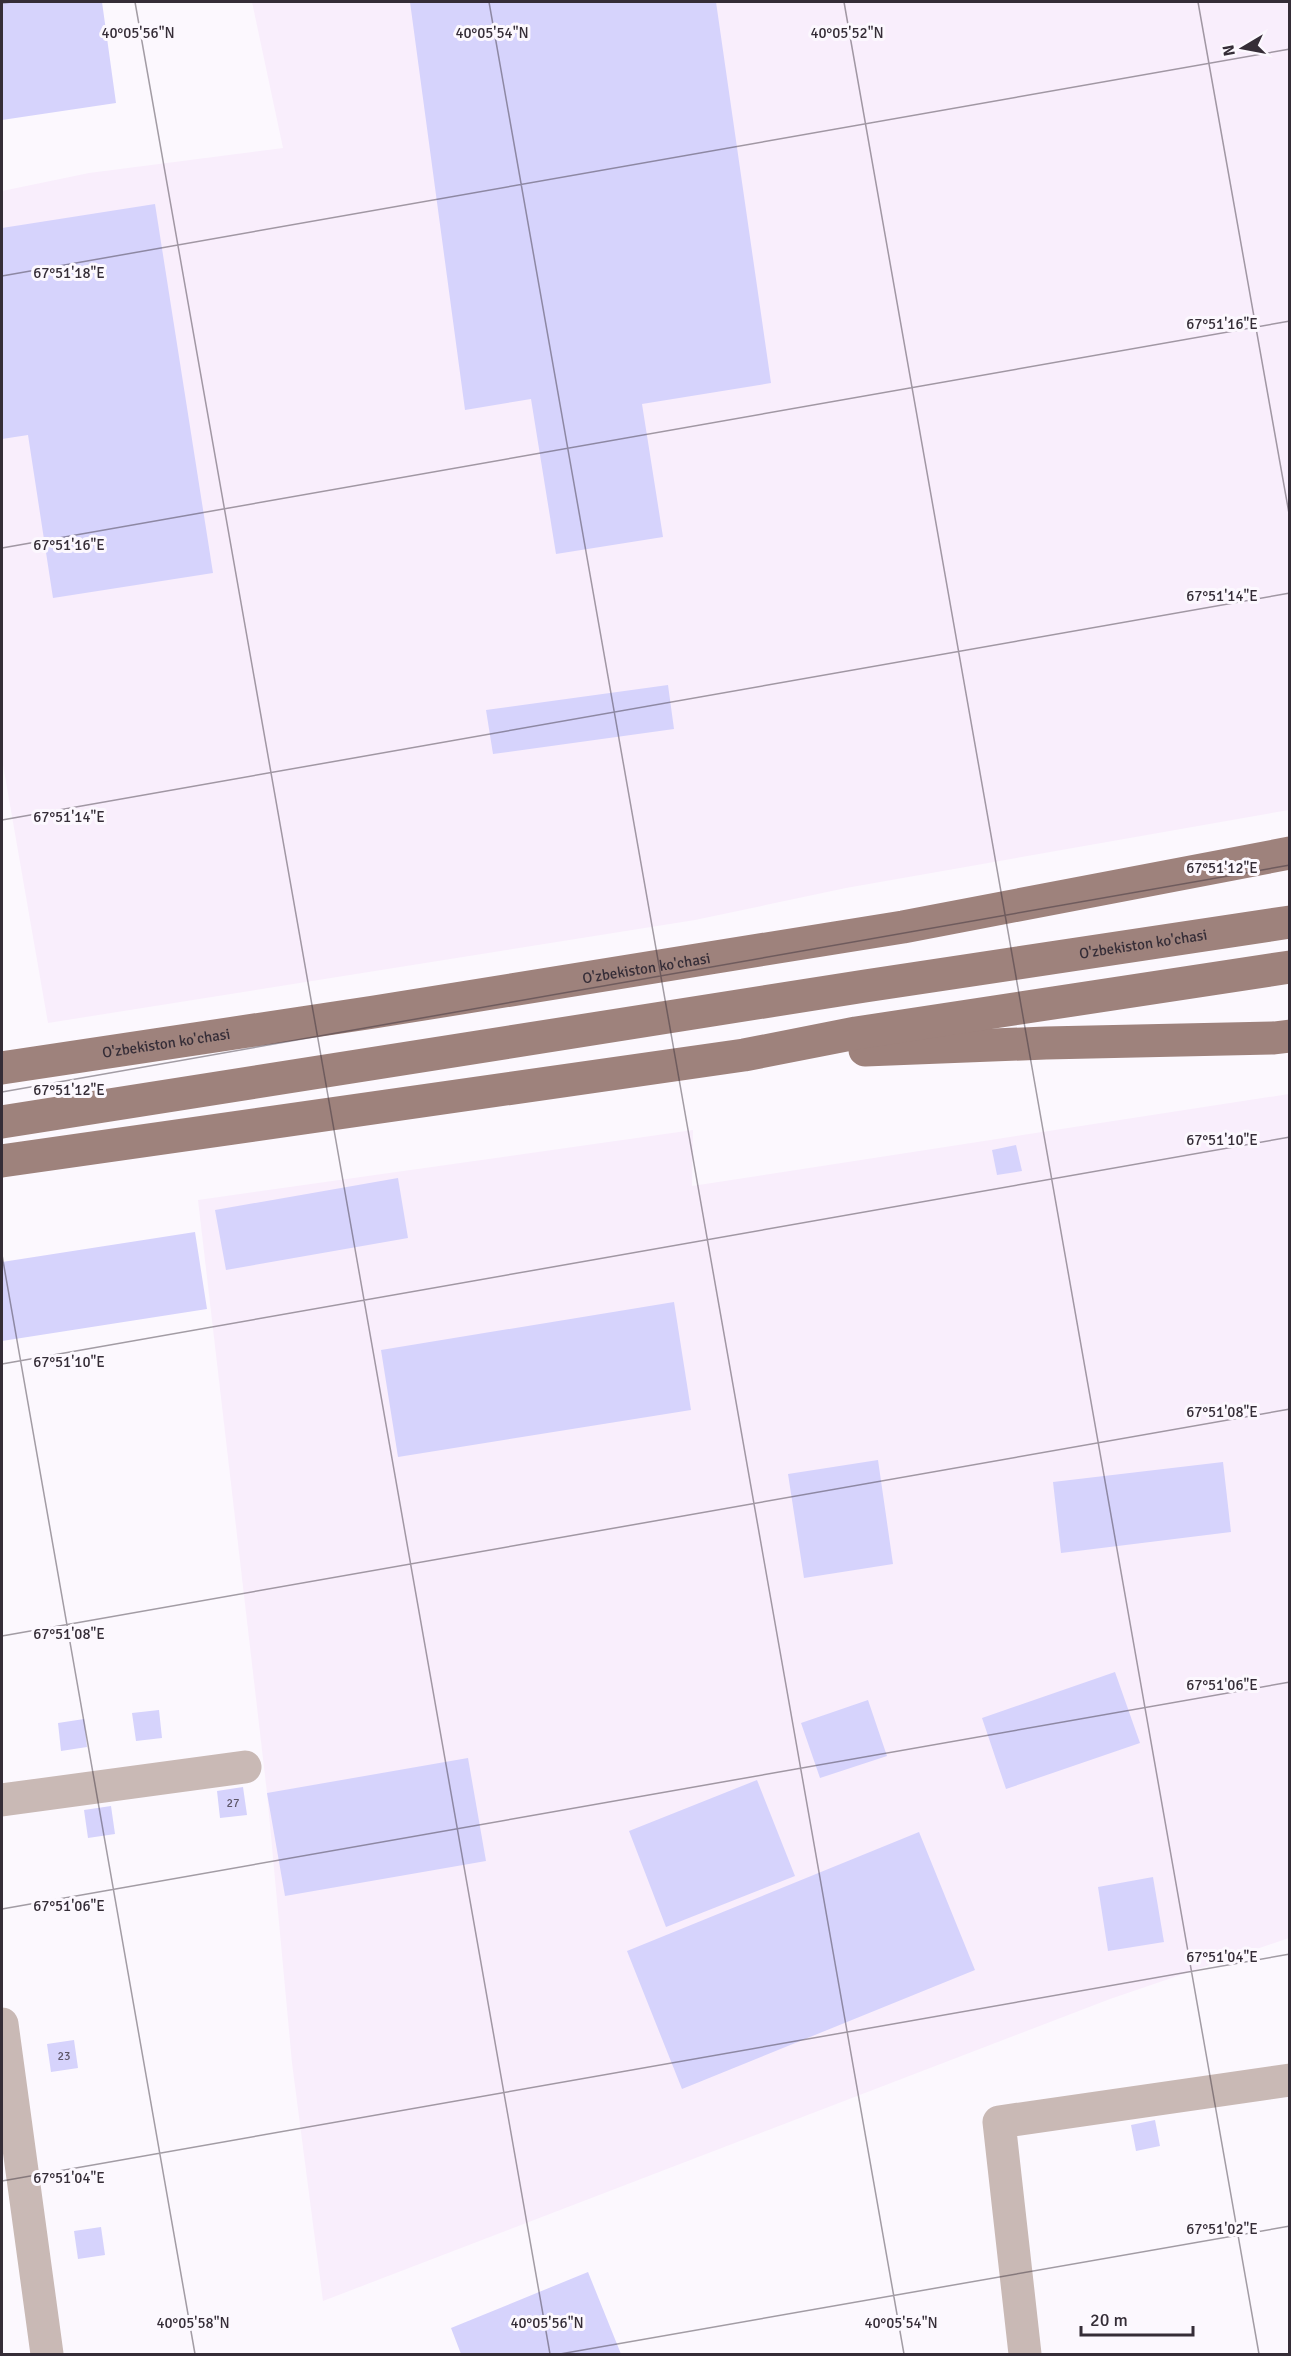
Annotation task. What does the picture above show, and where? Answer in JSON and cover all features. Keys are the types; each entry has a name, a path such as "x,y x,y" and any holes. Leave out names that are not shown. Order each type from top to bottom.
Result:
{"main road":[{"name":"O'zbekiston ko'chasi","path":"2,1068 385,1010 903,927 1290,853"},
{"name":"O'zbekiston ko'chasi","path":"2,1122 865,986 1290,922"},
{"path":"865,986 903,927"},
{"path":"2,1161 744,1055 856,1033 1290,967"},
{"path":"744,1055 1290,1036"}],"street":[{"path":"2,1800 245,1767"},
{"path":"2,2024 47,2355"},
{"path":"1025,2355 999,2122 1290,2080"}],"shaded area":[{"path":"252,2 1289,2 1289,810 846,888 695,920 48,1023 2,759 2,191 89,173 283,148"},
{"path":"1289,1094 1289,1938 1110,1999 323,2301 292,2063 267,1793 198,1200 693,1130 692,1186"}],"building":[{"path":"2,2 102,2 116,103 2,120"},
{"path":"410,2 716,2 771,383 642,404 663,537 556,554 531,399 465,410"},
{"path":"155,204 213,573 53,598 28,435 2,439 2,228"},
{"path":"668,685 674,729 493,754 486,710"},
{"path":"1016,1145 1022,1171 997,1175 992,1150"},
{"path":"398,1178 408,1238 226,1270 215,1210"},
{"path":"195,1232 207,1309 2,1341 2,1262"},
{"path":"674,1302 691,1410 398,1457 381,1350"},
{"path":"878,1460 893,1564 804,1578 788,1474"},
{"path":"1223,1462 1231,1532 1061,1553 1053,1482"},
{"path":"1115,1672 1140,1743 1006,1789 982,1718"},
{"path":"868,1700 887,1756 820,1778 801,1723"},
{"path":"159,1710 162,1738 136,1741 132,1713"},
{"path":"84,1719 87,1747 61,1751 58,1723"},
{"path":"468,1758 486,1861 285,1896 267,1793"},
{"path":"757,1780 795,1876 666,1927 629,1831"},
{"path":"243,1787 247,1815 220,1818 217,1791"},
{"path":"111,1806 115,1834 88,1838 84,1810"},
{"path":"919,1832 975,1970 682,2089 627,1951"},
{"path":"1153,1877 1164,1942 1108,1951 1098,1887"},
{"path":"74,2040 78,2068 51,2072 47,2044"},
{"path":"1155,2120 1160,2146 1136,2151 1131,2125"},
{"path":"101,2227 105,2255 78,2259 74,2231"},
{"path":"588,2272 621,2354 461,2354 451,2328"}]}
